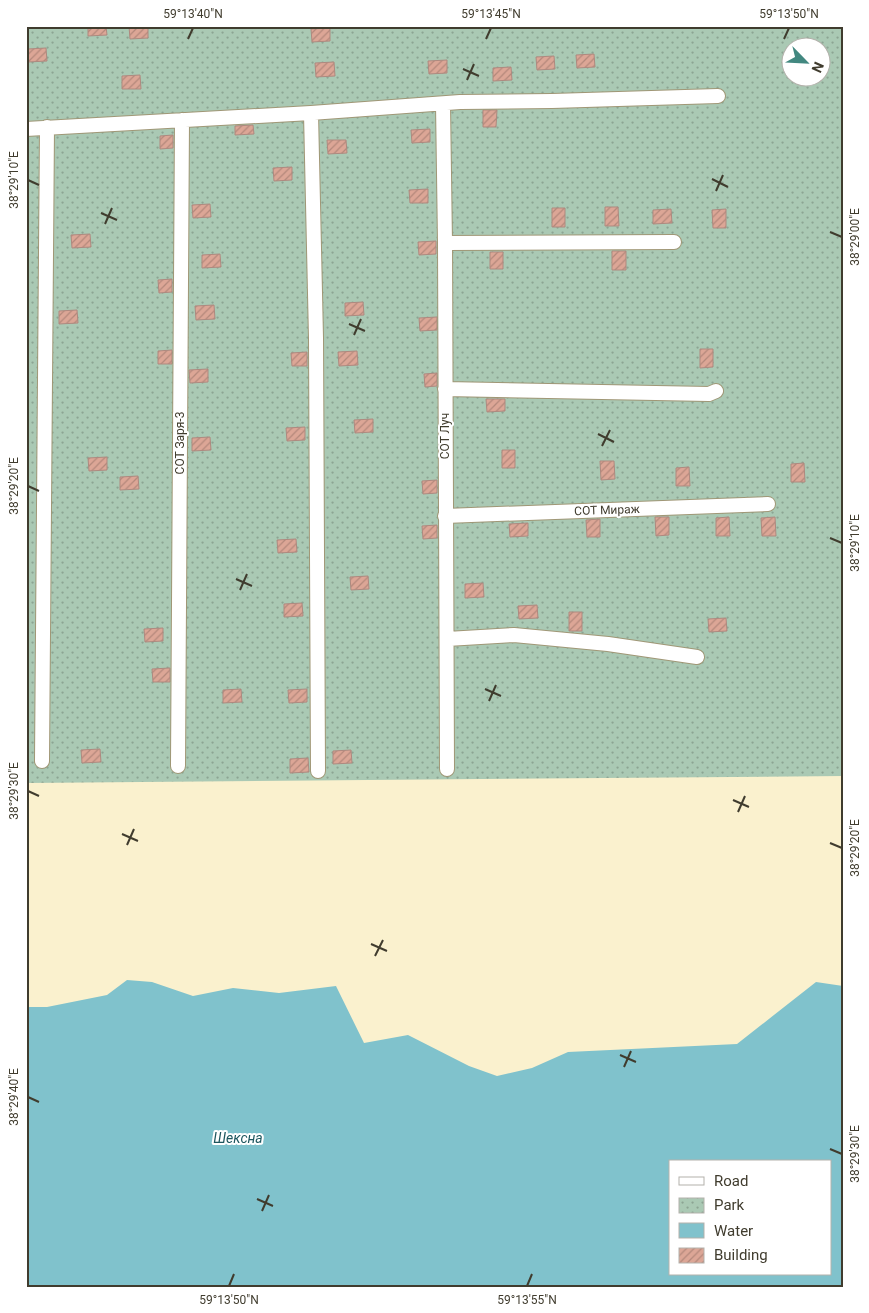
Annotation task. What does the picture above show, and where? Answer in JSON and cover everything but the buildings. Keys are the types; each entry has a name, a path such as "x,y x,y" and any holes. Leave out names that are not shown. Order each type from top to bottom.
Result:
{"street":[{"path":"26,128 311,113 460,102 552,102 718,96"},
{"name":"СОТ Луч","path":"443,104 447,769"},
{"path":"311,113 316,348 318,771"},
{"name":"СОТ Заря-3","path":"178,766 182,120"},
{"path":"42,761 47,127"},
{"path":"445,243 674,242"},
{"path":"445,389 709,394 716,391"},
{"name":"СОТ Мираж","path":"445,516 768,504"},
{"path":"447,639 514,635 608,644 697,657"}],"green space":[{"path":"26,26 843,26 843,776 26,783"}],"water":[{"name":"Шексна","path":"127,980 152,982 193,996 233,988 279,993 336,986 364,1043 408,1035 469,1066 497,1076 532,1068 568,1052 737,1044 816,982 843,986 843,1287 26,1287 26,1007 47,1007 107,995"}]}
